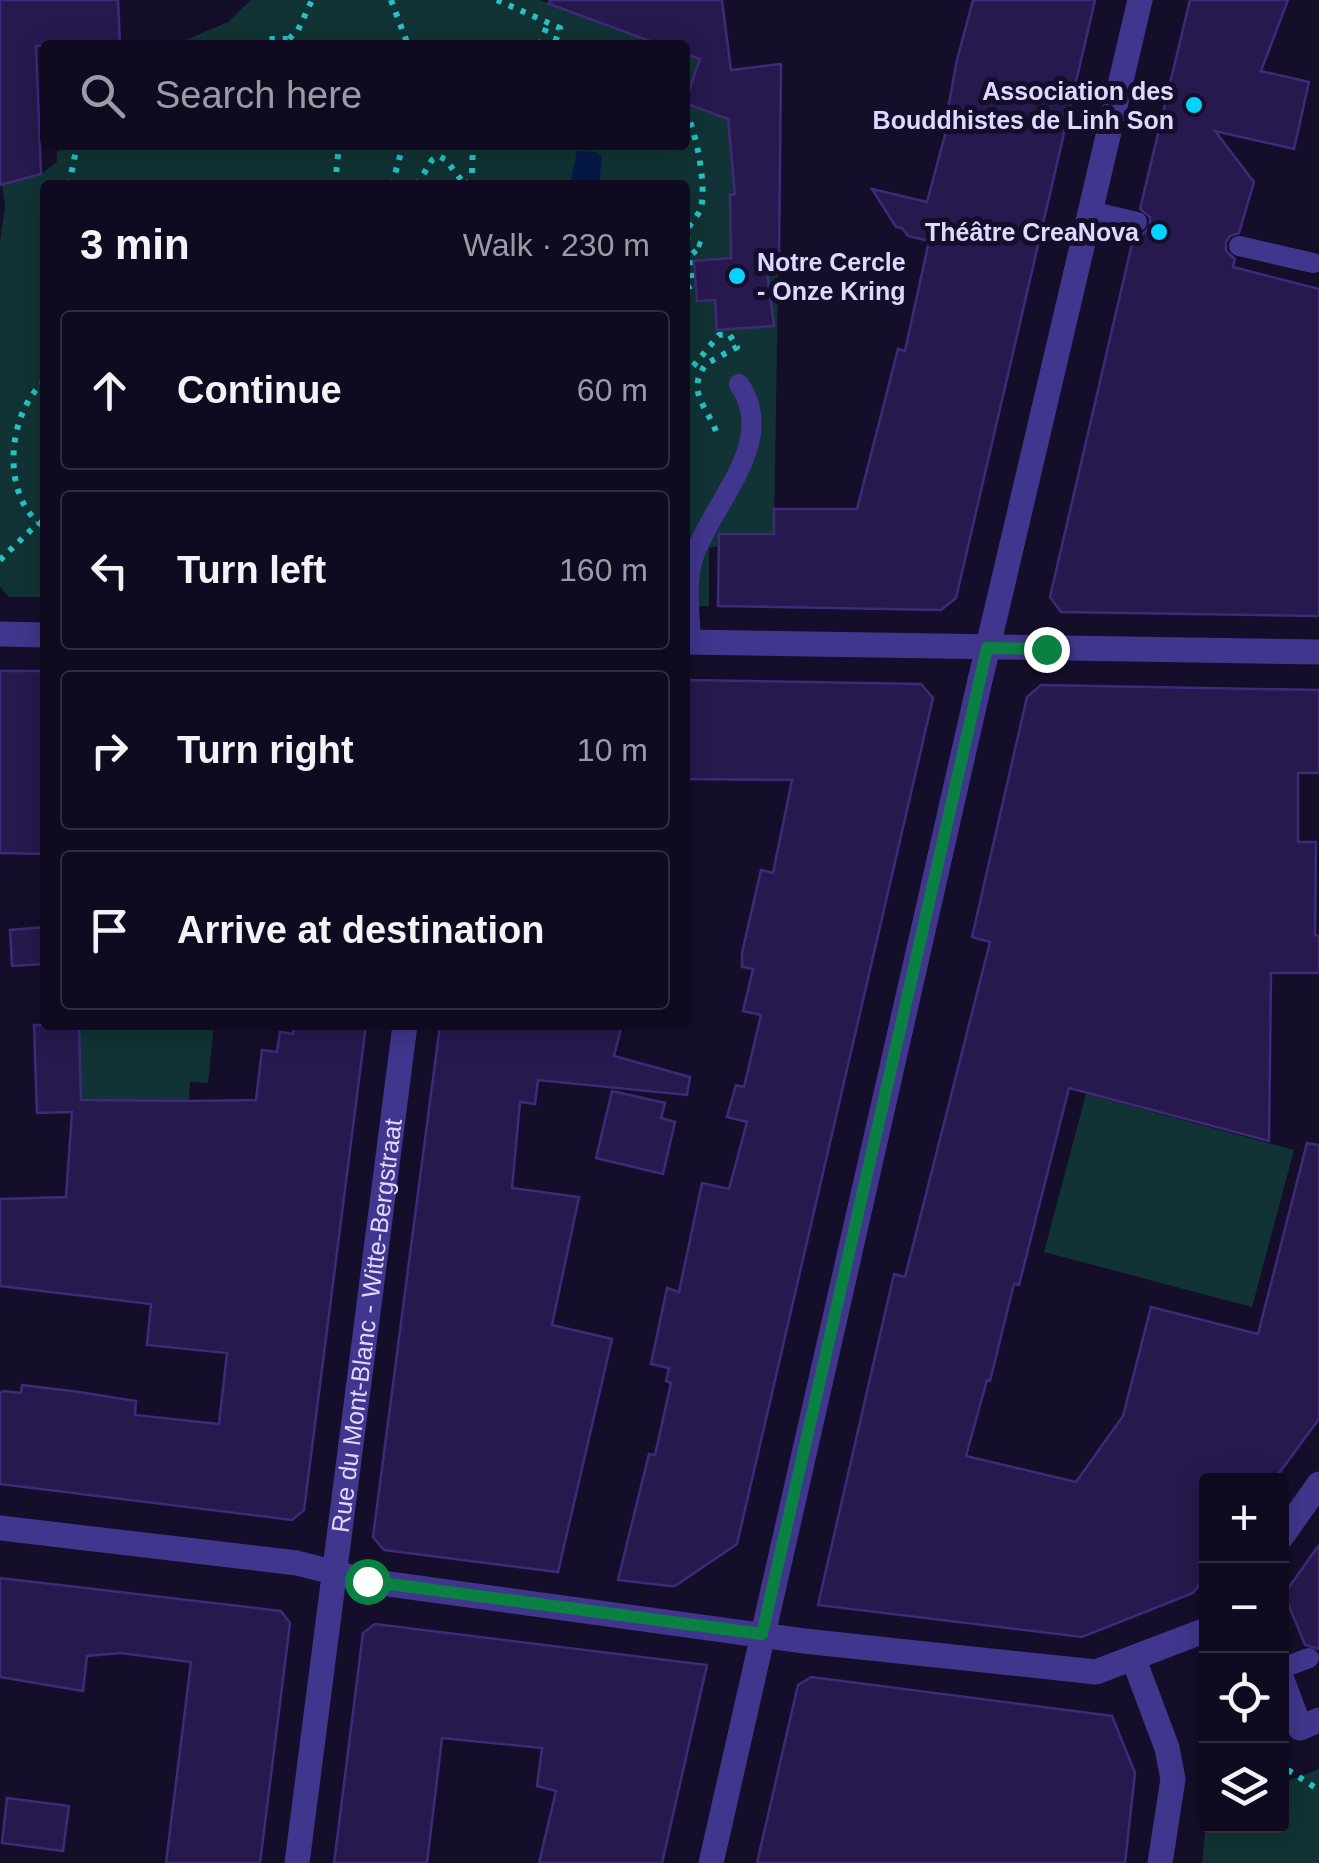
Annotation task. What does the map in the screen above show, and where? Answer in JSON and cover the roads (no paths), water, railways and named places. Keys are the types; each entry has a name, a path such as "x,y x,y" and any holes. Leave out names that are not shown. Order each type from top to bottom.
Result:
{"street":[{"path":"711,1863 987,648 1140,0"},
{"path":"0,634 40,634"},
{"path":"690,642 1319,652"},
{"name":"Rue du Mont-Blanc - Witte-Bergstraat","path":"297,1863 404,1030"},
{"path":"1289,1526 1319,1484"},
{"path":"0,1528 296,1563 367,1581 762,1634 1096,1672 1199,1633"},
{"path":"1134,1660 1167,1748 1173,1779 1160,1863"},
{"path":"1289,1691 1310,1724"}],"lane":[{"path":"1090,212 1137,222"},
{"path":"1239,246 1314,263"},
{"path":"690,578 694,556 745,456 751,436 752,410 738,384"},
{"path":"1289,1665 1309,1658"}],"water":[{"path":"577,151 602,156 600,180 571,180"}],"place":[{"name":"Association des Bouddhistes de Linh Son","path":"1194,105"},
{"name":"Théâtre CreaNova","path":"1159,232"},
{"name":"Notre Cercle - Onze Kring","path":"737,276"}]}
